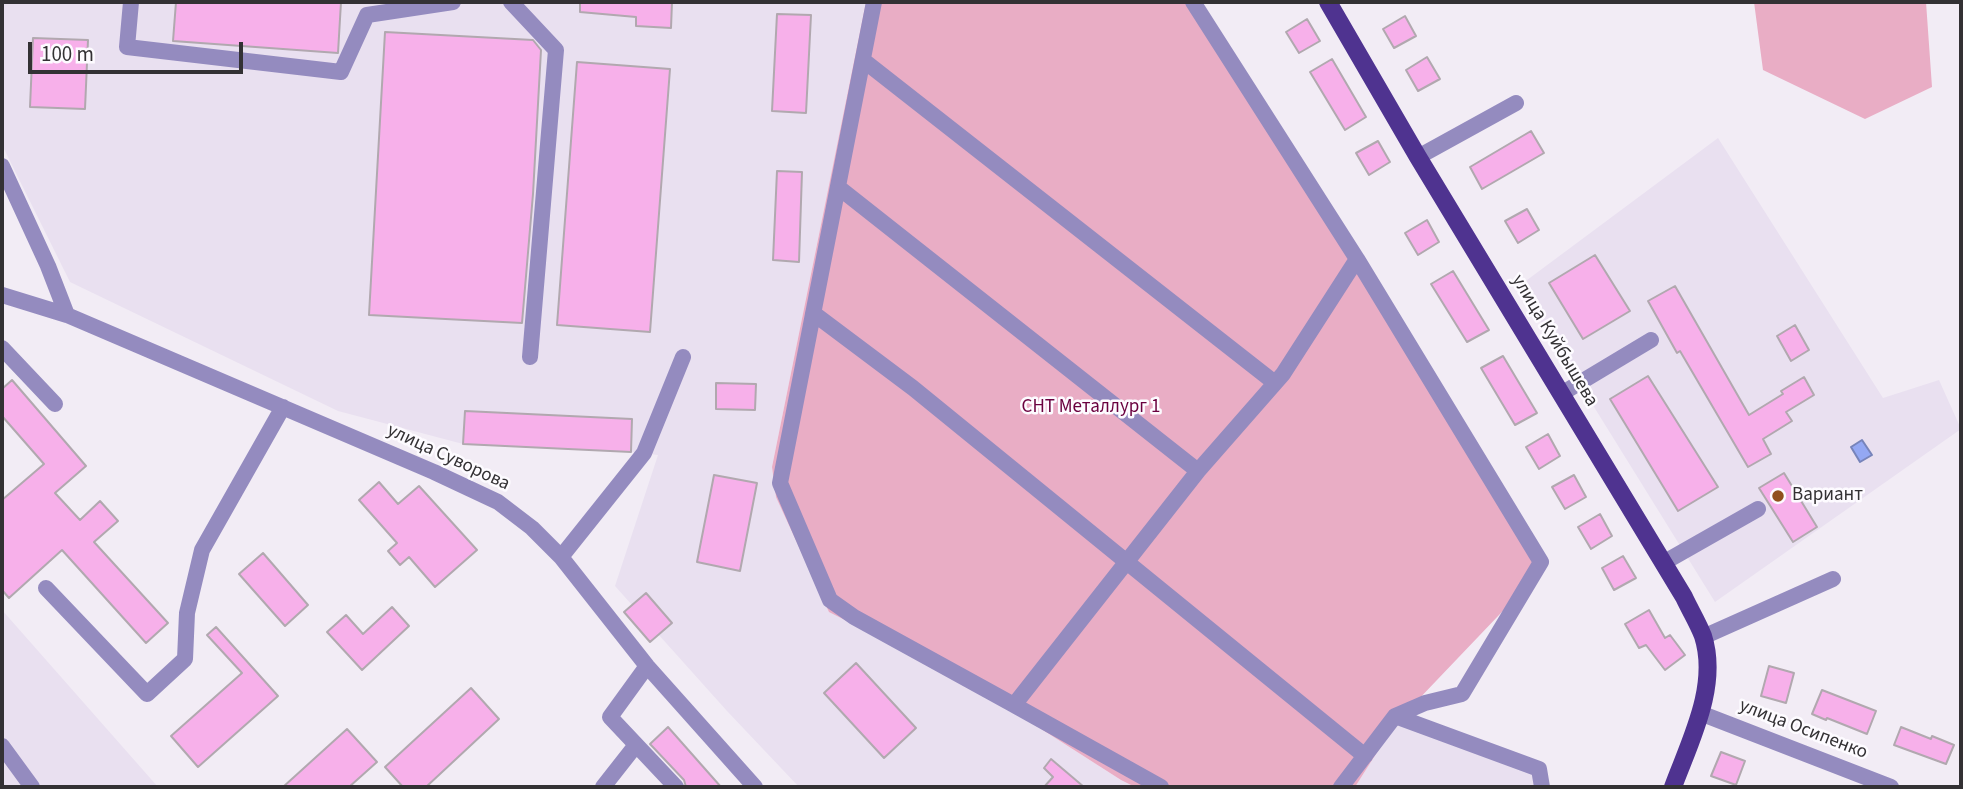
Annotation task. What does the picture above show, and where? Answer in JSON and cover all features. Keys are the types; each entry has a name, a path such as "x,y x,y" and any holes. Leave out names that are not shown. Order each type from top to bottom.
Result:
{"main road":[{"name":"улица Куйбышева","path":"1328,2 1418,157 1684,597 1703,637 1708,673 1700,713 1673,787"}],"street":[{"path":"131,2 127,47 341,72 367,15 453,2"},
{"path":"511,2 556,50 530,357"},
{"path":"874,2 780,483 830,600 854,617 1161,787"},
{"path":"1193,2 1357,259 1541,562 1462,694 1424,703 1395,716 1341,787"},
{"path":"863,60 1275,383"},
{"path":"1418,157 1516,103"},
{"path":"2,166 48,266 67,315"},
{"path":"838,187 1198,471"},
{"path":"1014,705 1198,471 1283,374 1357,259"},
{"name":"улица Суворова","path":"2,295 67,315 498,502 532,528 561,557 647,666 755,787"},
{"path":"813,313 913,388 1364,756"},
{"path":"1561,394 1651,340"},
{"path":"2,348 55,404"},
{"path":"561,557 644,453 683,357"},
{"path":"46,588 147,694 185,659 187,613 201,550 282,407"},
{"path":"1663,563 1758,509"},
{"path":"1703,637 1833,579"},
{"path":"647,666 610,717 676,787"},
{"name":"улица Осипенко","path":"1700,713 1891,787"},
{"path":"1395,716 1539,769 1542,787"},
{"path":"603,787 636,745"},
{"path":"2,746 32,787"}],"shaded area":[{"path":"2,2 866,2 772,467 776,497 963,679 1135,787 799,787 615,586 658,455 463,444 338,411 70,282 2,145"},
{"path":"1718,138 1883,398 1939,380 1961,429 1715,602 1519,286"},
{"path":"2,610 158,787 2,787"},
{"path":"1395,724 1537,774 1533,787 1355,787"}],"green space":[{"name":"СНТ Металлург 1","path":"866,2 1195,2 1541,571 1395,724 1355,787 1135,787 963,679 829,612 776,497 772,467"},
{"path":"1754,2 1926,2 1932,87 1865,119 1763,70"}],"water":[{"path":"1862,440 1872,455 1860,462 1851,447"}],"building":[{"path":"176,2 341,2 338,53 173,41"},
{"path":"580,2 672,2 671,28 636,26 636,17 580,12"},
{"path":"777,14 811,15 806,113 772,111"},
{"path":"1405,16 1416,36 1394,48 1383,29"},
{"path":"1307,19 1320,41 1299,53 1286,32"},
{"path":"385,32 533,40 541,50 522,323 369,315"},
{"path":"33,38 88,40 85,109 30,107"},
{"path":"1427,57 1440,79 1418,91 1406,70"},
{"path":"1332,59 1366,117 1345,130 1310,72"},
{"path":"577,62 670,69 650,332 557,325"},
{"path":"1531,131 1544,153 1482,189 1470,167"},
{"path":"1378,141 1390,162 1369,175 1356,153"},
{"path":"777,171 802,172 799,262 773,260"},
{"path":"1527,209 1539,230 1518,243 1505,221"},
{"path":"1427,220 1439,242 1418,255 1405,233"},
{"path":"1595,255 1630,311 1583,339 1549,283"},
{"path":"1453,271 1489,330 1467,342 1431,284"},
{"path":"1675,286 1749,415 1804,377 1814,395 1786,412 1792,421 1763,439 1771,454 1748,467 1648,301"},
{"path":"1795,325 1809,350 1791,361 1777,336"},
{"path":"1503,356 1537,413 1515,425 1481,368"},
{"path":"1648,376 1718,487 1678,511 1610,399"},
{"path":"12,380 86,466 55,493 80,520 100,501 118,521 94,542 168,623 146,643 62,550 9,598 2,590 2,500 44,464 2,416 2,389"},
{"path":"716,383 756,384 755,410 716,409"},
{"path":"465,411 632,419 631,452 463,444"},
{"path":"1548,434 1560,456 1539,469 1526,447"},
{"path":"1784,473 1817,527 1793,542 1759,488"},
{"path":"714,475 757,483 740,571 697,562"},
{"path":"1574,475 1586,497 1565,509 1552,487"},
{"path":"379,482 398,504 419,486 477,550 435,587 409,557 400,565 388,551 397,543 359,500"},
{"path":"1600,514 1612,536 1591,549 1578,527"},
{"path":"263,553 308,605 285,626 239,574"},
{"path":"1623,556 1636,578 1614,590 1602,568"},
{"path":"646,593 672,623 650,642 624,612"},
{"path":"392,607 409,626 362,670 327,632 346,615 363,634"},
{"path":"1649,610 1665,638 1670,635 1685,655 1665,670 1646,645 1639,648 1625,624"},
{"path":"216,627 278,696 198,767 171,736 242,673 207,635"},
{"path":"856,663 916,728 884,758 824,693"},
{"path":"1769,666 1794,673 1786,703 1761,696"},
{"path":"471,688 499,719 426,787 403,787 385,767"},
{"path":"1822,690 1876,711 1867,734 1812,714"},
{"path":"668,727 721,787 686,787 684,780 650,744"},
{"path":"1901,727 1954,745 1946,764 1894,745"},
{"path":"347,729 377,762 349,787 283,787"},
{"path":"1721,752 1745,761 1736,785 1711,776"},
{"path":"1051,759 1084,787 1044,787 1053,777 1044,768"}],"place":[{"name":"Вариант","path":"1778,496"}]}
